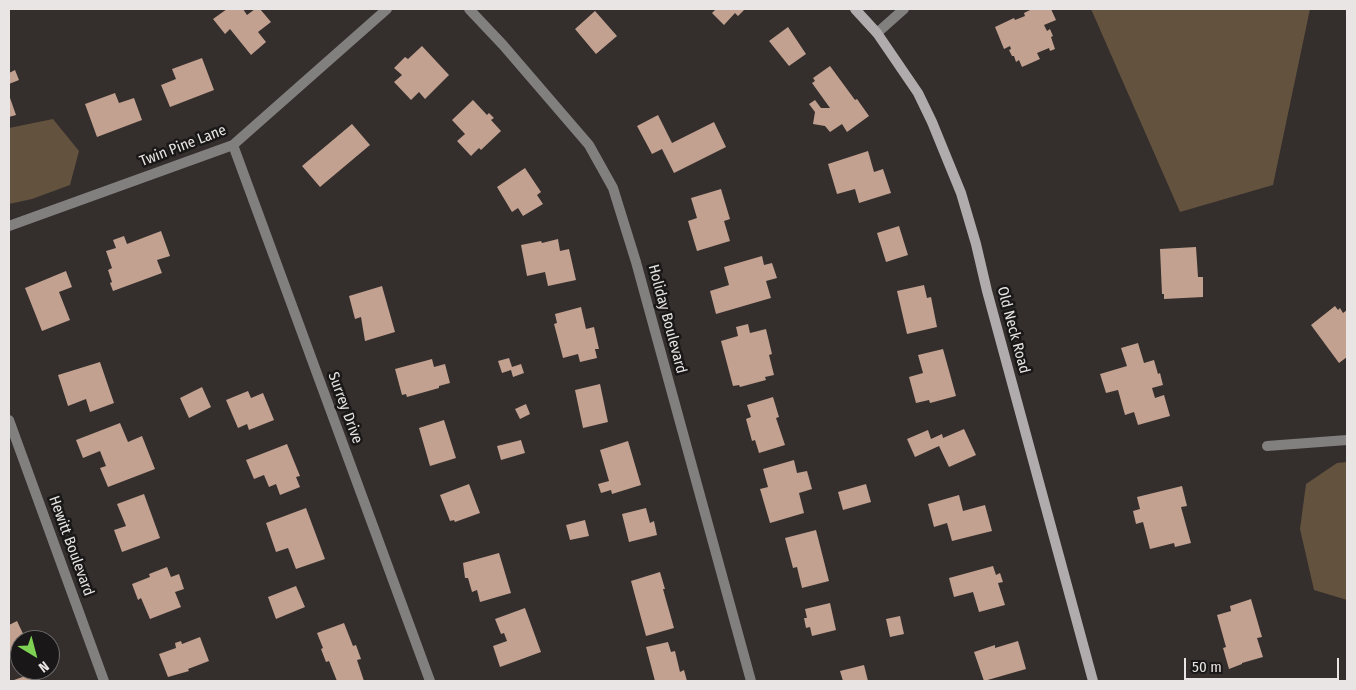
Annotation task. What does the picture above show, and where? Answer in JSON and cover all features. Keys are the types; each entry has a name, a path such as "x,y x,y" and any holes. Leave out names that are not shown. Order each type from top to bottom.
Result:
{"street":[{"name":"Twin Pine Lane","path":"9,226 233,145 387,9"},
{"name":"Holiday Boulevard","path":"469,9 503,45 589,145 613,188 636,262 751,681"},
{"name":"Old Neck Road","path":"855,9 877,33 918,93 932,122 960,193 976,244 987,291 1093,681"},
{"path":"877,33 904,9"},
{"name":"Surrey Drive","path":"233,145 430,681"},
{"name":"Hewitt Boulevard","path":"9,420 104,681"},
{"path":"1267,446 1347,440"}],"shaded area":[{"path":"1091,9 1310,9 1273,185 1180,212"},
{"path":"53,119 79,151 70,185 32,199 9,204 9,128"},
{"path":"1347,462 1347,600 1314,590 1300,529 1306,484 1337,463"}],"building":[{"path":"227,9 243,9 247,15 255,9 260,9 271,22 258,32 266,42 251,55 230,29 225,34 213,19"},
{"path":"716,9 745,9 738,16 735,13 724,25 712,13"},
{"path":"1032,9 1051,9 1056,20 1044,25 1047,31 1050,29 1055,49 1050,51 1049,48 1037,53 1040,59 1022,67 1019,60 1016,62 1014,56 1012,56 1009,50 1011,49 1010,46 1004,49 995,27 1014,18 1015,20 1025,16 1024,13"},
{"path":"595,11 617,36 596,54 575,29"},
{"path":"788,27 806,54 789,66 769,41"},
{"path":"422,46 449,75 425,99 419,92 411,100 394,82 402,75 394,68 405,57 408,59"},
{"path":"202,58 214,90 170,107 161,85 176,79 172,69"},
{"path":"830,66 869,116 847,132 842,124 830,132 825,126 813,124 815,112 809,104 815,100 821,108 830,108 812,83 815,81 813,78"},
{"path":"15,70 19,80 9,84 9,73"},
{"path":"115,93 119,103 134,98 142,120 97,137 85,104"},
{"path":"9,95 16,115 9,117"},
{"path":"473,100 487,115 489,113 494,118 491,120 501,131 481,150 479,148 471,156 457,141 465,134 452,120"},
{"path":"658,115 672,143 714,122 726,147 674,173 662,149 652,154 637,126"},
{"path":"352,124 370,145 320,187 302,166"},
{"path":"868,151 874,172 883,169 891,193 859,203 855,189 837,194 828,164"},
{"path":"525,168 541,192 537,195 543,204 523,216 518,208 512,212 497,187"},
{"path":"721,189 730,219 724,221 730,241 697,251 688,221 697,218 691,198"},
{"path":"899,226 908,255 886,262 877,233"},
{"path":"161,231 170,256 157,260 162,273 113,291 108,270 112,268 106,251 116,248 113,240 124,236 127,244"},
{"path":"558,239 560,251 569,249 576,280 548,286 545,272 527,276 521,245"},
{"path":"1196,247 1198,277 1203,277 1203,297 1164,299 1164,294 1162,294 1160,249"},
{"path":"762,256 764,265 772,263 777,278 766,281 771,298 716,314 710,291 729,285 724,267"},
{"path":"66,271 72,287 59,292 70,320 42,331 25,288"},
{"path":"924,285 927,298 931,297 937,327 907,334 897,291"},
{"path":"382,286 395,332 365,341 361,317 355,319 349,296"},
{"path":"1335,306 1338,310 1340,308 1343,313 1347,310 1347,357 1339,363 1311,325"},
{"path":"581,307 586,329 594,327 599,349 595,349 597,358 580,362 578,354 563,358 554,324 557,323 555,314"},
{"path":"748,324 750,333 766,329 772,354 769,355 774,375 765,377 766,380 740,387 739,385 733,386 721,341 738,336 736,327"},
{"path":"1138,343 1144,363 1154,360 1158,374 1160,373 1163,385 1152,388 1155,398 1164,395 1170,416 1138,425 1134,412 1125,415 1118,390 1106,393 1100,374 1127,366 1121,348"},
{"path":"943,349 956,396 930,403 929,400 916,403 909,377 923,373 918,355"},
{"path":"509,358 512,367 521,364 524,373 513,377 511,370 502,373 498,361"},
{"path":"432,359 434,367 445,364 450,383 407,397 406,394 402,395 395,369"},
{"path":"100,362 114,403 90,412 86,399 68,406 58,375"},
{"path":"600,384 608,422 583,428 575,390"},
{"path":"202,387 211,407 189,418 180,398"},
{"path":"248,391 251,398 263,393 274,420 249,430 247,424 238,428 226,400"},
{"path":"773,397 779,417 776,418 785,445 759,453 755,440 752,441 746,419 751,417 747,405"},
{"path":"526,404 530,414 520,419 515,409"},
{"path":"444,420 456,458 430,466 419,428"},
{"path":"120,423 128,442 142,436 155,469 108,487 100,468 106,466 100,451 83,458 76,440"},
{"path":"964,429 976,455 949,467 939,446 915,457 907,439 928,430 931,439 942,434 943,438"},
{"path":"521,440 525,453 501,460 497,446"},
{"path":"628,441 641,485 612,494 611,490 601,493 598,484 609,481 600,450"},
{"path":"287,444 300,476 296,477 300,487 280,495 276,484 269,487 264,475 254,479 246,460"},
{"path":"794,460 797,473 807,471 812,489 799,493 804,513 770,523 760,489 768,487 763,469"},
{"path":"469,484 480,513 455,522 454,520 450,521 440,495"},
{"path":"866,484 871,502 843,510 838,492"},
{"path":"1182,486 1187,506 1181,507 1191,543 1175,547 1174,543 1150,549 1143,522 1136,524 1133,511 1140,509 1137,497"},
{"path":"144,494 160,538 122,552 114,530 126,526 117,504"},
{"path":"959,495 963,511 985,505 992,531 952,541 947,523 934,527 928,504"},
{"path":"306,508 325,559 296,569 288,548 276,552 266,523"},
{"path":"646,508 650,523 654,521 657,535 629,542 622,514"},
{"path":"585,520 589,536 570,540 566,525"},
{"path":"816,530 829,581 802,588 797,567 793,568 785,538"},
{"path":"499,553 511,593 480,602 477,590 472,592 468,578 465,578 463,563"},
{"path":"993,566 996,575 1000,573 1003,582 998,583 1005,605 979,612 973,592 954,597 949,578"},
{"path":"167,567 171,577 179,574 184,589 175,592 181,607 150,619 141,598 138,600 132,584 150,577 149,574"},
{"path":"660,572 674,628 646,636 631,581"},
{"path":"296,586 305,607 276,619 268,597"},
{"path":"1251,599 1262,637 1257,638 1263,657 1229,669 1223,648 1226,647 1217,615 1231,611 1230,606"},
{"path":"830,603 836,630 812,636 810,627 806,628 804,618 807,618 805,609"},
{"path":"525,608 541,652 500,667 493,646 507,641 504,633 501,634 495,619"},
{"path":"900,616 904,634 890,637 886,619"},
{"path":"17,621 21,630 10,630 9,654 9,625"},
{"path":"344,623 353,646 356,645 361,659 357,660 364,681 337,681 329,661 326,662 321,649 323,648 317,633"},
{"path":"200,637 209,661 188,669 189,671 168,677 159,654 176,648 175,643 181,641 182,644"},
{"path":"1018,641 1026,669 984,681 974,652 995,645 995,648"},
{"path":"668,642 671,652 675,651 680,672 684,670 687,681 655,681 646,647"},
{"path":"864,665 868,681 843,681 840,671"},
{"path":"40,680 40,681 11,681"}]}
